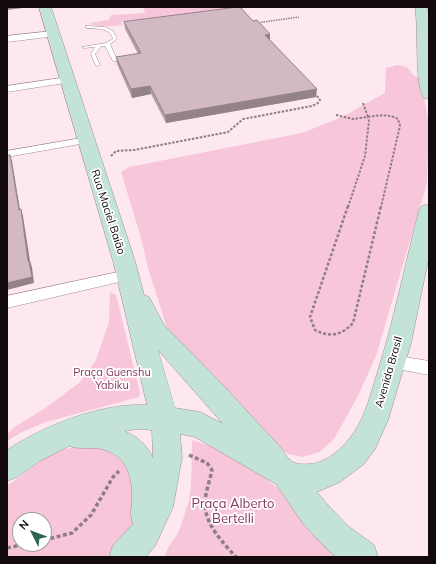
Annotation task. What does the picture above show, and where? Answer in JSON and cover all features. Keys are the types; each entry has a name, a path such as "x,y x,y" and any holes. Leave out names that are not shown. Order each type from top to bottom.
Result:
{"main road":[{"name":"Rua Maciel Baião","path":"45,7 87,140 127,275 166,431"},
{"path":"421,7 425,24 424,60 426,85 429,95"},
{"name":"Avenida Brasil","path":"286,474 303,479 320,478 348,460 364,441 375,419 393,362 429,210"},
{"path":"127,275 156,332 211,390 286,474 315,514 337,537 362,557"},
{"path":"7,467 30,451 56,438 101,421 140,417 166,431 200,425 286,474"},
{"path":"125,557 144,535 158,507 168,457 166,431"},
{"path":"56,438 76,434 110,438 125,446 135,456 142,466 148,499 144,535"}],"street":[{"path":"7,39 54,34"},
{"path":"7,89 68,80"},
{"path":"7,154 87,140"},
{"path":"7,302 127,275"},
{"path":"393,362 429,368"}],"lane":[{"path":"84,47 107,44 115,39 113,32 105,29 88,27"},
{"path":"107,44 115,60"},
{"path":"98,65 93,54 99,45"}],"path":[{"path":"240,7 244,12 241,12 246,18"},
{"path":"251,23 299,17"},
{"path":"111,156 116,152 228,132 243,119 312,106 317,104 320,98 310,87"},
{"path":"336,115 355,119 368,117 390,116 398,119 400,126 353,323 342,333 328,336 315,330 310,318 366,156 369,132 368,117 363,102"},
{"path":"166,431 207,463 212,470 205,503 211,521 223,543 236,557"},
{"path":"52,538 72,533 91,515 113,476 135,456"}],"green space":[{"path":"143,7 239,7 242,11 132,27 128,21 121,22 123,25 111,26 98,26 90,24 109,20 111,15 145,13"},
{"path":"397,65 407,67 414,76 420,77 429,124 427,183 376,356 358,396 334,439 319,452 303,457 288,454 270,441 204,373 167,328 148,268 141,238 121,172 129,167 302,133 342,117 385,93 386,68"},
{"name":"Praça Guenshu Yabiku","path":"110,292 116,295 140,393 139,397 46,422 20,433 7,441 7,434 16,426 47,407 80,382 96,360 109,322"},
{"name":"Praça Alberto Bertelli","path":"192,440 217,448 250,466 280,490 292,506 343,557 165,557 168,548 182,524 189,500"},
{"path":"90,445 109,446 137,471 137,529 110,557 7,557 7,486 49,455 65,449"}],"building":[{"path":"240,7 253,21 257,20 270,34 265,35 317,89 165,115 150,86 131,89 116,57 141,53 124,22"},
{"path":"10,155 19,210 21,209 28,261 32,277 7,283 7,156"}]}
